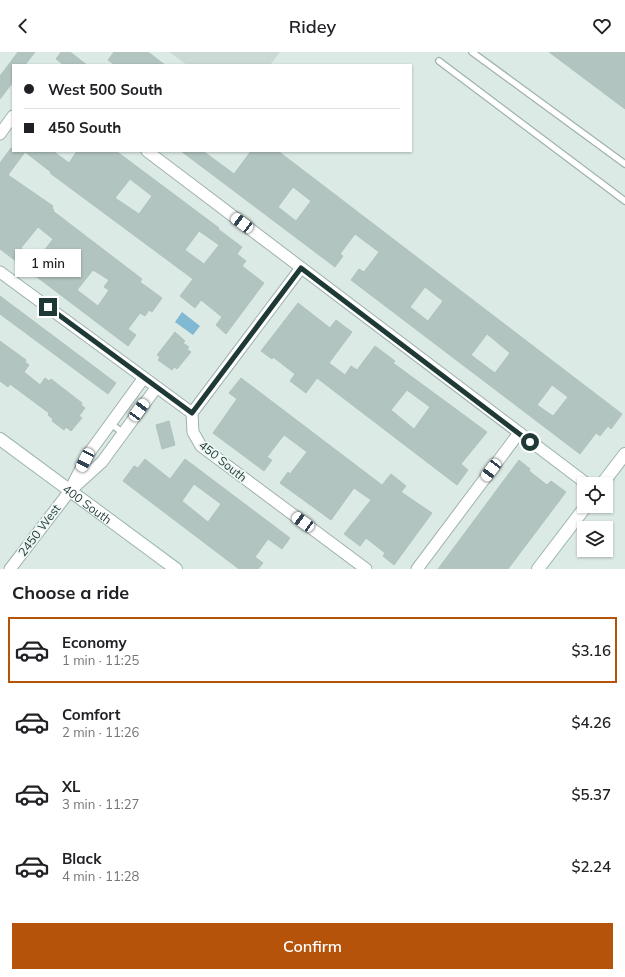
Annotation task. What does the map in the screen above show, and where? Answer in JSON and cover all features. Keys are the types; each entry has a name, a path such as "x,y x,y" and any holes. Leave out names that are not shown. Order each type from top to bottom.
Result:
{"main road":[{"name":"400 South","path":"0,439 69,492 176,569"},
{"path":"607,477 625,454"},
{"path":"538,569 581,513"}],"street":[{"path":"0,134 12,117"},
{"path":"148,152 577,477"},
{"path":"0,272 192,413 301,268"},
{"path":"69,492 89,453 144,379"},
{"path":"69,492 102,462 156,388"},
{"name":"450 South","path":"192,413 193,432 201,446 366,569"},
{"path":"417,569 519,434"},
{"name":"2450 West","path":"10,569 69,492"}],"lane":[{"path":"472,52 625,164"},
{"path":"439,61 625,201"},
{"path":"110,423 123,433"}],"shaded area":[{"path":"169,52 280,52 271,64 186,64"}],"water":[{"path":"182,312 200,326 193,335 175,322"}],"building":[{"path":"18,52 35,52 26,64 12,64 12,83 0,99 0,76"},
{"path":"61,52 70,52 86,64 63,64 56,59"},
{"path":"114,52 148,52 164,64 114,64 108,60"},
{"path":"549,52 625,52 625,109"},
{"path":"11,148 12,152 25,152 8,175 53,206 53,211 142,279 140,282 162,298 152,312 149,310 145,316 140,313 128,329 136,335 128,346 0,249 0,163","holes":["38,227 53,239 37,260 21,248","93,270 109,280 104,287 109,290 98,306 77,290"]},
{"path":"25,152 54,152 69,163 76,152 117,152 242,247 237,254 246,261 242,266 264,283 226,334 216,325 222,317 201,300 195,308 180,296 193,279 50,173 51,172","holes":["130,179 152,196 139,214 115,198","199,231 219,245 204,264 185,250"]},
{"path":"182,152 204,152 234,174 250,152 279,152 622,414 611,429 608,426 600,436 596,433 580,454 351,280 359,269 364,272 379,252 355,234 340,254 343,256 335,267","holes":["293,187 311,201 296,221 278,207","425,287 443,301 428,321 410,307","487,334 510,353 495,373 471,355","552,385 568,397 553,416 537,405"]},
{"path":"0,296 116,383 108,394 0,314"},
{"path":"298,303 330,328 336,320 352,332 329,363 345,375 351,366 357,370 375,346 395,361 393,363 487,432 461,464 468,470 457,485 317,378 306,393 290,381 295,374 273,357 272,359 261,351","holes":["407,390 430,407 414,429 391,410"]},
{"path":"175,332 185,341 183,343 189,347 187,349 191,352 177,369 174,367 172,370 158,360 160,357 157,355"},
{"path":"0,341 26,360 25,362 29,365 24,372 40,385 45,378 49,381 51,379 82,403 81,405 85,408 79,416 82,418 71,431 66,427 64,430 52,421 53,419 48,415 49,413 10,384 8,387 0,381"},
{"path":"241,378 382,485 391,474 406,486 401,492 432,513 394,565 383,556 385,553 366,538 360,546 344,534 371,500 354,488 331,520 280,483 288,472 290,474 307,452 291,440 284,435 267,457 272,460 264,471 213,433 237,399 229,393"},
{"path":"169,421 175,445 162,449 156,425"},
{"path":"145,459 170,479 185,459 290,538 282,549 268,539 255,557 263,563 258,569 239,569 123,481 134,466 138,468","holes":["194,484 221,504 208,522 182,501"]},
{"path":"519,460 530,469 529,471 547,485 551,481 566,492 508,569 438,569"}],"route":[{"path":"48,307 156,388 192,413 301,268 530,442"}]}
